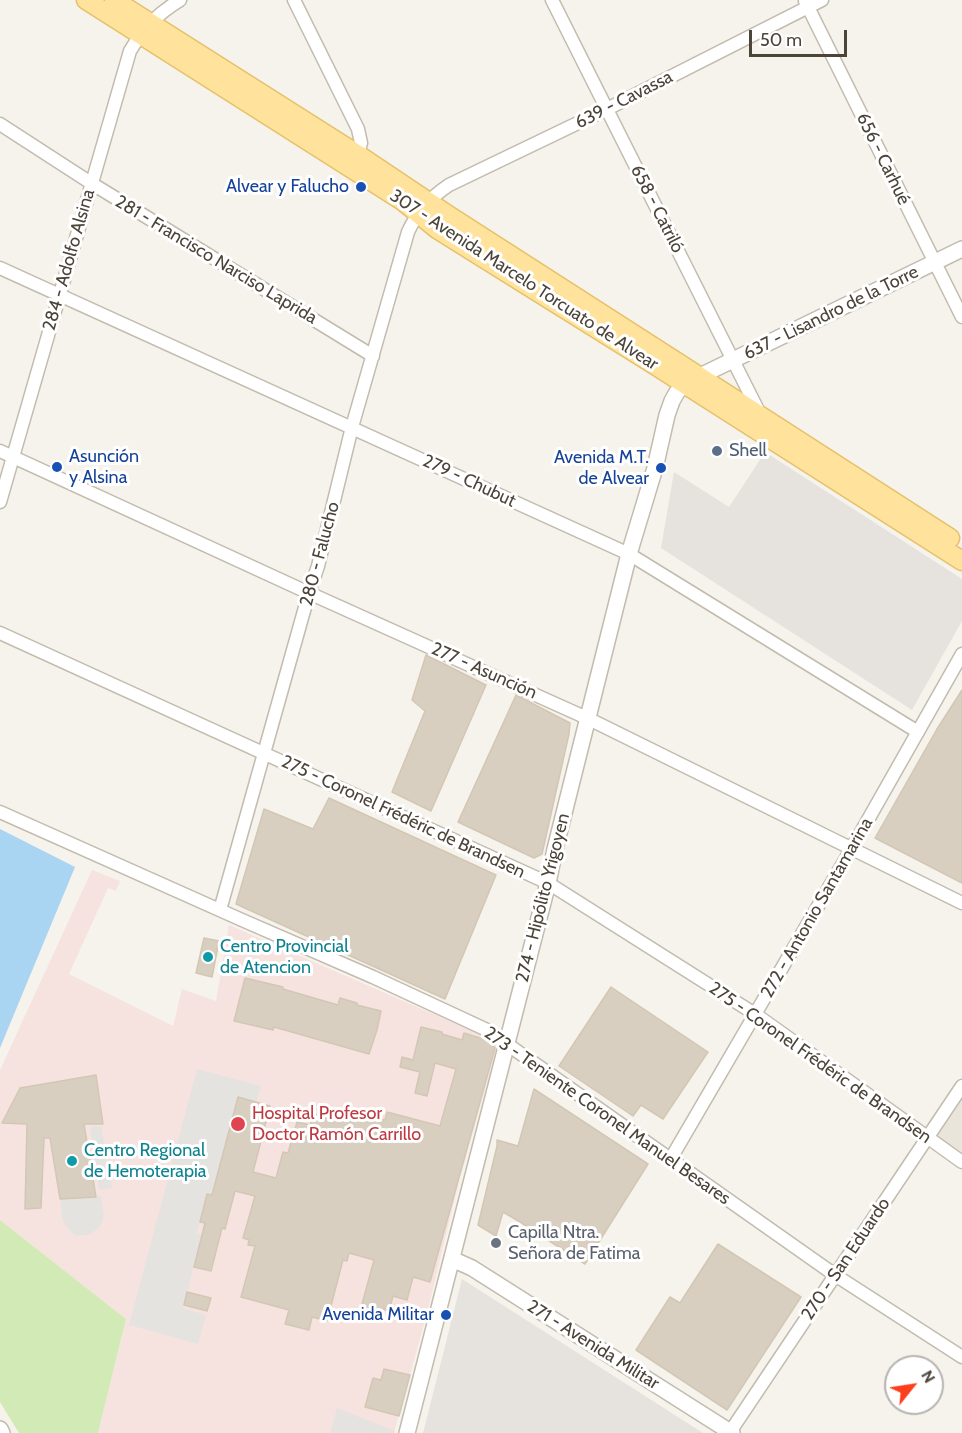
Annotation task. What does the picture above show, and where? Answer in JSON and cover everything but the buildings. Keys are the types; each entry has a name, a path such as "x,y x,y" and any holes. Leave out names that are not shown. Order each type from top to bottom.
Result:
{"main road":[{"name":"307 - Avenida Marcelo Torcuato de Alvear","path":"86,0 145,29 355,162 693,380 962,561"},
{"name":"307 - Avenida Marcelo Torcuato de Alvear","path":"114,0 145,29"},
{"name":"307 - Avenida Marcelo Torcuato de Alvear","path":"693,380 762,417 962,546"}],"street":[{"path":"145,29 167,8 180,0"},
{"path":"294,0 358,129 361,143 355,162"},
{"name":"658 - Catriló","path":"552,0 762,417"},
{"name":"639 - Cavassa","path":"423,207 449,185 607,109 806,4 822,0"},
{"name":"656 - Carhué","path":"806,4 962,317"},
{"name":"284 - Adolfo Alsina","path":"0,502 127,60 130,51 145,29"},
{"name":"281 - Francisco Narciso Laprida","path":"0,124 91,183 373,356"},
{"name":"280 - Falucho","path":"220,910 318,566 352,427 408,232 423,207"},
{"name":"637 - Lisandro de la Torre","path":"693,380 962,249"},
{"name":"279 - Chubut","path":"0,268 629,554 918,732"},
{"name":"274 - Hipólito Yrigoyen","path":"407,1433 548,883 629,554 672,401 677,392 693,380"},
{"name":"277 - Asunción","path":"0,451 589,719 962,903"},
{"name":"275 - Coronel Frédéric de Brandsen","path":"0,633 548,883 756,1014 962,1162"},
{"name":"272 - Antonio Santamarina","path":"670,1160 962,654"},
{"name":"273 - Teniente Coronel Manuel Besares","path":"0,812 383,981 487,1030 835,1275 962,1357"},
{"name":"270 - San Eduardo","path":"731,1432 962,1086"},
{"name":"271 - Avenida Militar","path":"452,1259 472,1268 731,1432"}],"shaded area":[{"path":"765,452 962,579 962,621 912,710 661,548 674,472 729,507"},
{"name":"Hospital Profesor Doctor Ramón Carrillo","path":"92,870 120,881 116,891 108,888 69,974 173,1026 182,989 216,1001 229,925 493,1040 497,1048 460,1177 427,1313 394,1433 98,1433 126,1319 0,1220 0,1070"},
{"path":"197,1069 261,1086 256,1102 237,1098 212,1195 207,1194 197,1233 202,1235 183,1308 206,1315 198,1344 129,1325"},
{"path":"962,1098 962,1152 937,1136"},
{"path":"101,1126 112,1188 99,1190 90,1127"},
{"path":"101,1196 104,1216 100,1227 89,1235 76,1236 66,1227 62,1218 60,1199"},
{"path":"462,1279 703,1433 423,1433"},
{"path":"337,1408 395,1431 394,1433 330,1433"}],"green space":[{"path":"0,1220 126,1319 98,1433 19,1433 0,1402"}],"water":[{"path":"0,829 75,867 0,1048"}],"place":[{"name":"Alvear y Falucho","path":"361,187"},
{"name":"Shell","path":"717,451"},
{"name":"Asunción y Alsina","path":"57,467"},
{"name":"Avenida M.T. de Alvear","path":"661,468"},
{"name":"Centro Provincial de Atencion","path":"208,957"},
{"name":"Hospital Profesor Doctor Ramón Carrillo","path":"238,1124"},
{"name":"Centro Regional de Hemoterapia","path":"72,1161"},
{"name":"Capilla Ntra. Señora de Fatima","path":"496,1243"},
{"name":"Avenida Militar","path":"446,1315"}]}
